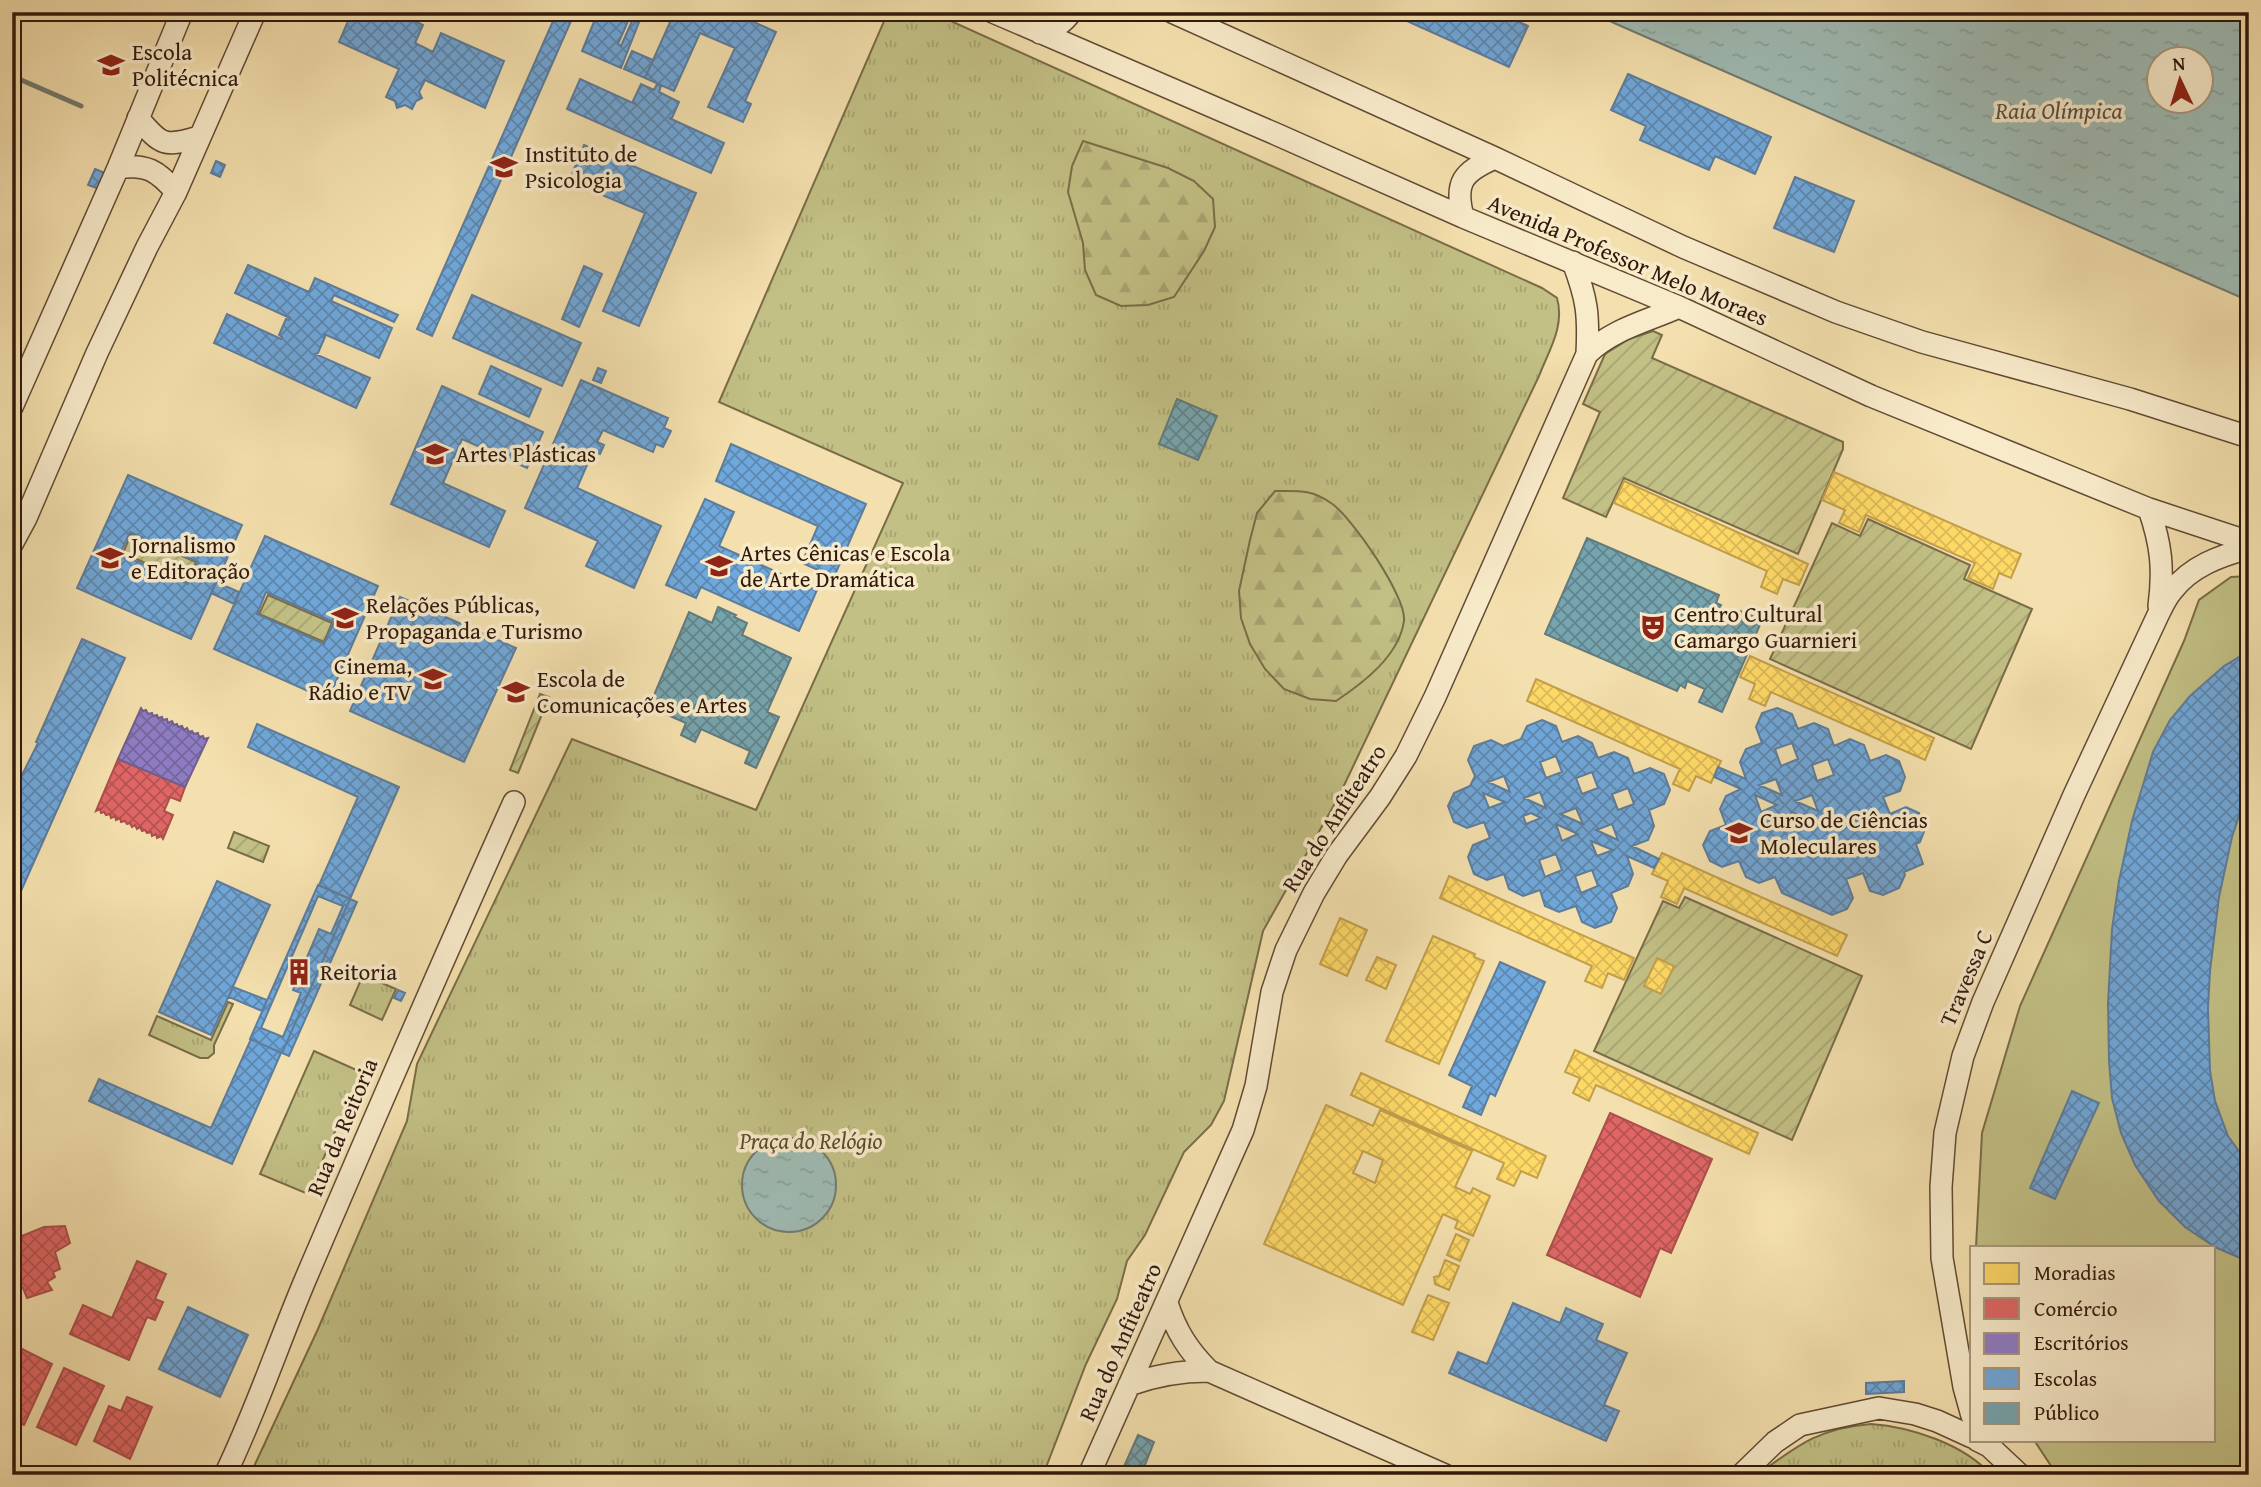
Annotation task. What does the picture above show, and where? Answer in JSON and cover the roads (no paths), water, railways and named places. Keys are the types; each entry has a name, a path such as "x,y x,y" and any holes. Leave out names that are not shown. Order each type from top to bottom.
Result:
{"street":[{"path":"12,407 118,168 182,12"},
{"path":"12,544 19,520 96,353 176,192 255,12"},
{"name":"Avenida Professor Melo Moraes","path":"993,12 1463,217 1679,307 1871,397 2149,509 2249,542"},
{"path":"1040,33 1066,20 1071,12"},
{"name":"Avenida Professor Melo Moraes","path":"1172,12 1683,247 1836,312 1922,342 2130,399 2249,437"},
{"path":"138,118 164,143 172,144 200,137"},
{"path":"1463,217 1459,202 1462,177 1494,158"},
{"path":"118,168 135,165 147,169 168,182 176,192"},
{"name":"Rua do Anfiteatro","path":"1089,1475 1243,1130 1256,1086 1272,992 1286,950 1314,892 1406,755 1435,697 1587,354 1589,320 1586,297 1573,262"},
{"name":"Rua do Anfiteatro","path":"1587,354 1615,333 1679,307"},
{"name":"Travessa C","path":"2149,509 2162,556 2158,615"},
{"name":"Travessa C","path":"1970,1409 1942,1258 1941,1187 1945,1133 1963,1056 1983,1002 2074,794 2172,590 2209,561 2249,548"},
{"name":"Rua da Reitoria","path":"225,1475 249,1426 302,1287 404,1046 514,802"},
{"path":"1167,1303 1182,1340 1209,1371 1445,1475"},
{"path":"1129,1385 1154,1376 1181,1371 1209,1371"},
{"path":"1937,1421 1955,1406 1964,1387"},
{"path":"1741,1475 1775,1441 1800,1425 1879,1408 1915,1414 1970,1436"},
{"path":"1981,1442 2020,1475"}],"water":[{"name":"Raia Olímpica","path":"1593,12 2249,12 2249,301 1614,23"},
{"path":"789,1138 807,1141 822,1152 833,1167 836,1185 833,1203 822,1218 807,1229 789,1232 771,1229 756,1218 745,1203 742,1185 745,1167 756,1152 771,1141"}],"waterway":[{"path":"12,76 81,106"}],"place":[{"name":"Escola Politécnica","path":"111,65"},
{"name":"Instituto de Psicologia","path":"504,167"},
{"name":"Artes Plásticas","path":"435,454"},
{"name":"Jornalismo e Editoração","path":"110,558"},
{"name":"Artes Cênicas e Escola de Arte Dramática","path":"719,566"},
{"name":"Relações Públicas, Propaganda e Turismo","path":"345,618"},
{"name":"Centro Cultural Camargo Guarnieri","path":"1653,627"},
{"name":"Cinema, Rádio e TV","path":"433,679"},
{"name":"Escola de Comunicações e Artes","path":"516,692"},
{"name":"Curso de Ciências Moleculares","path":"1739,833"},
{"name":"Reitoria","path":"299,972"}],"park label":[{"name":"Praça do Relógio","path":"811,1141"}]}
